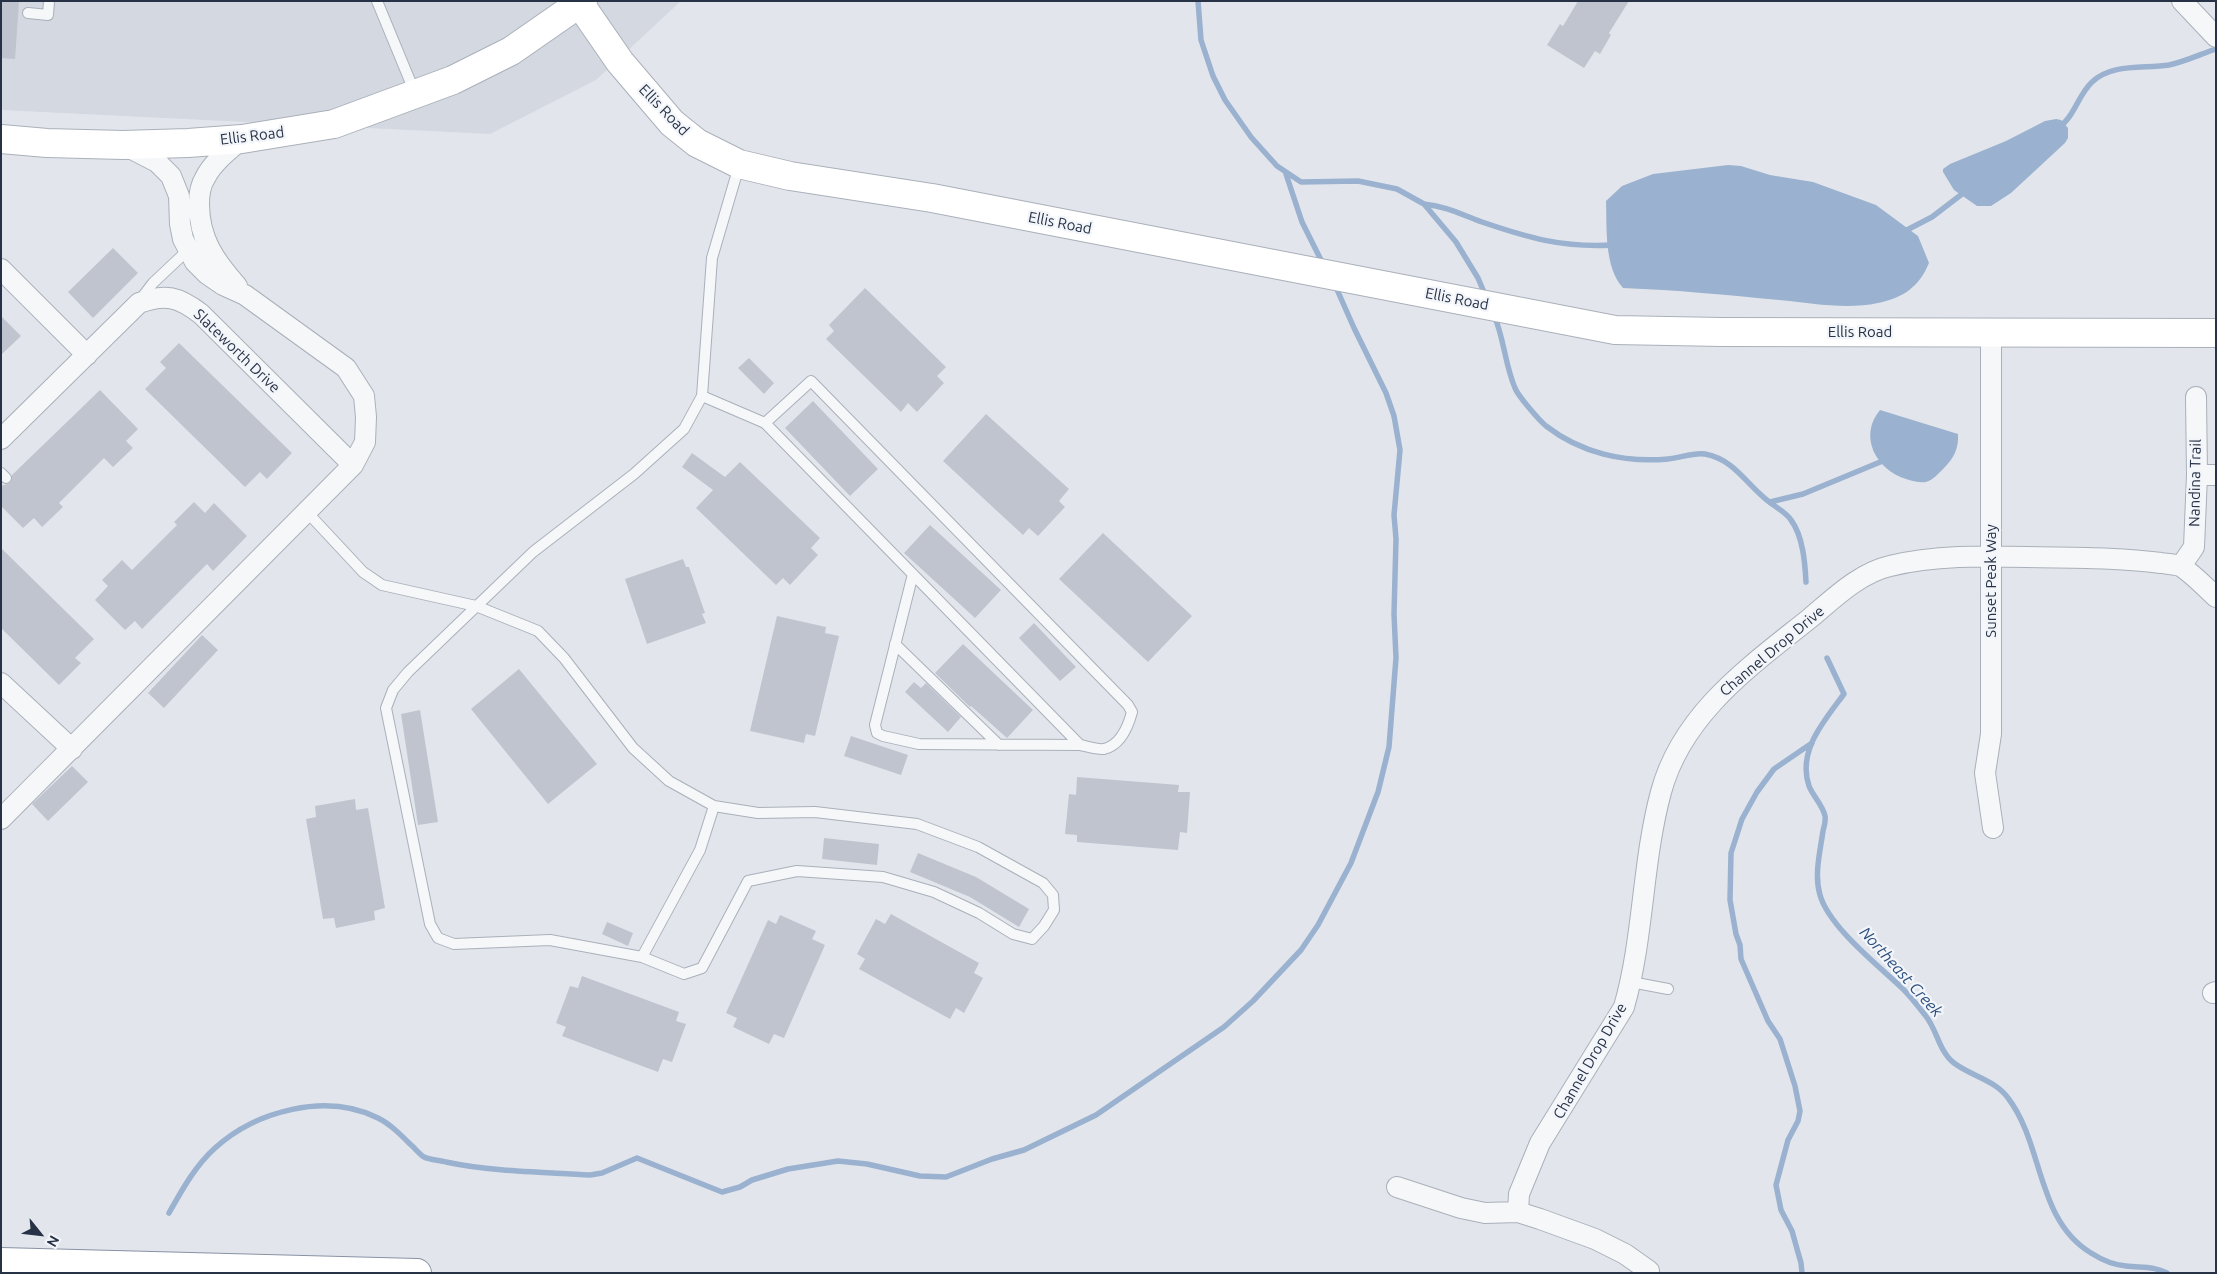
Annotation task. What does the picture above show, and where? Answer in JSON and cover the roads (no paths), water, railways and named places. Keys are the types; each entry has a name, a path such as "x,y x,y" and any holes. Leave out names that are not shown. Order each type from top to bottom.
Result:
{"main road":[{"name":"Ellis Road","path":"1,139 47,143 124,145 242,139 334,124 453,80 510,51 582,2 620,62 672,123 697,143 739,164 790,176 932,198 1615,330 2216,333"},
{"path":"5,1262 417,1273"}],"street":[{"path":"2182,1 2216,37"},
{"path":"242,139 223,155 206,176 199,197 199,215 202,232 214,259 245,295"},
{"path":"1,819 353,465 365,442 366,417 364,396 346,368 245,295 223,285 207,274 195,262 188,250 180,224 179,196 171,176 157,162 124,145"},
{"path":"1,268 87,355"},
{"name":"Slateworth Drive","path":"138,303 152,298 166,297 179,300 201,314 353,465"},
{"path":"1,439 138,303"},
{"name":"Sunset Peak Way","path":"1991,333 1991,734 1986,773 1993,828"},
{"name":"Nandina Trail","path":"2181,566 2194,547 2206,475 2196,397"},
{"name":"Channel Drop Drive","path":"1518,1212 1519,1194 1536,1152 1624,1007 1631,982 1653,829 1661,791 1673,760 1695,723 1728,685 1861,578 1888,566 1922,560 1991,556 2129,559 2181,566"},
{"path":"2181,566 2216,597"},
{"path":"1,683 72,749"},
{"path":"1397,1187 1477,1211 1518,1212 1595,1239 1625,1254 1648,1271"}],"lane":[{"path":"28,13 48,15 49,1"},
{"path":"377,1 416,94"},
{"path":"306,512 363,572 382,585 476,606 538,631 564,658 633,748 669,781 714,806 758,812 815,812 917,824 978,847 1043,883 1053,895 1054,910 1044,926 1032,939 1013,934 979,913 934,892 883,876 797,871 748,881 702,968 684,974 642,957 550,940 454,944 438,938 430,924 386,708 393,690 408,672 476,606 533,552 634,474 684,429 702,396 712,258 739,164"},
{"path":"138,303 153,283 188,250"},
{"path":"765,423 811,381 1128,705 1132,712 1128,728 1119,740 1103,749 1080,745 919,744 883,736 877,732 875,725 913,574"},
{"path":"702,396 765,423 1080,745"},
{"path":"895,644 1000,745"},
{"path":"642,957 700,850 714,806"},
{"path":"1631,982 1668,989"}],"water":[{"path":"2061,120 2068,128 2068,138 2065,143 2011,193 1991,206 1977,206 1954,190 1943,172 1943,169 1950,164 2006,141 2045,121"},
{"path":"1728,165 1741,166 1770,175 1813,182 1876,205 1918,236 1929,263 1925,271 1915,285 1895,298 1878,303 1854,306 1623,288 1612,269 1608,247 1606,201 1622,186 1653,174"},
{"path":"1880,410 1958,434 1957,448 1951,460 1936,476 1926,482 1916,482 1895,475 1879,460 1871,441 1871,430"}],"waterway":[{"name":"Northeast Creek","path":"1198,1 1201,40 1213,76 1225,100 1251,137 1277,166 1301,182 1358,181 1397,189 1424,204 1456,242 1478,278 1486,297"},
{"path":"2058,128 2068,118 2087,87 2100,76 2118,69 2169,65 2216,49"},
{"path":"1286,174 1302,222 1323,264"},
{"path":"1903,232 1932,217 1966,191"},
{"path":"1424,204 1448,209 1499,228 1546,241 1578,245 1613,245"},
{"path":"169,1213 201,1163 215,1148 232,1135 250,1124 271,1115 292,1109 314,1106 358,1110 387,1123 424,1157 482,1168 590,1175 602,1173 637,1158 722,1192 788,1169 838,1161 867,1164 920,1176 946,1177 992,1159 1024,1150 1096,1115 1224,1027 1253,1001 1301,950 1318,925 1351,863 1378,792 1389,747 1396,658 1394,614 1396,539 1394,515 1400,450 1394,416 1386,393 1335,285"},
{"name":"Northeast Creek","path":"1494,315 1515,388 1529,408 1546,426 1559,435 1588,449 1619,457 1652,460 1705,454 1724,461 1760,494 1789,517 1795,526 1801,542 1806,582"},
{"path":"1770,502 1803,494 1885,460"},
{"name":"Northeast Creek","path":"1827,658 1844,694 1814,737 1807,761 1806,773 1809,786 1825,816 1818,863 1818,887 1825,907 1844,933 1903,989 1914,1002 1929,1021 1941,1047 1949,1058 1954,1063 1990,1082 2008,1098 2020,1117 2050,1202 2060,1221 2073,1239 2091,1253 2108,1262 2152,1268 2167,1273"},
{"path":"1802,1273 1792,1231 1781,1210 1776,1185 1788,1140 1798,1121 1800,1111 1795,1086 1780,1039 1768,1021 1741,959 1740,945 1736,934 1730,900 1731,853 1742,819 1757,792 1774,769 1812,743"}]}
